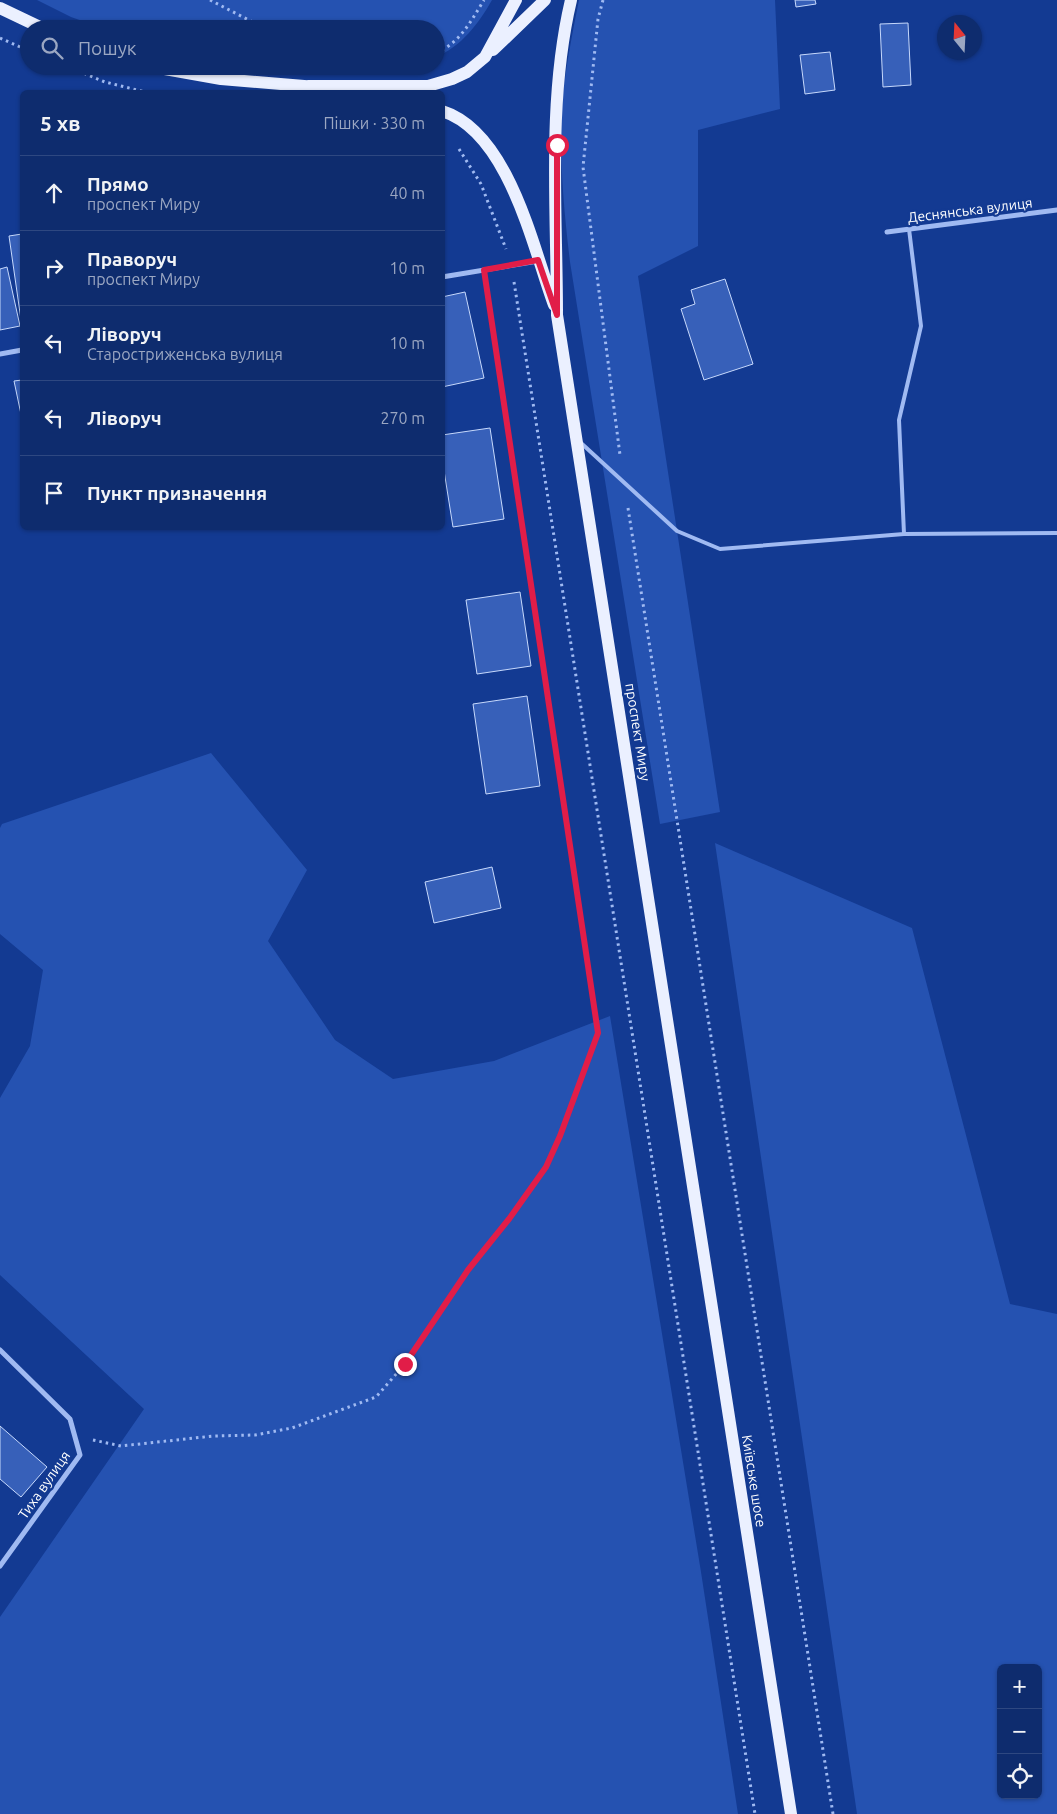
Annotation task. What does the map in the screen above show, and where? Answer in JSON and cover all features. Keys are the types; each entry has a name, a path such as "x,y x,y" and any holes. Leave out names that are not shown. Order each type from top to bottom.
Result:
{"main road":[{"path":"485,56 516,0"},
{"path":"308,86 428,86 452,80 467,72 545,0"},
{"name":"проспект Миру","path":"571,0 560,60 557,145 557,315 688,1153"},
{"path":"0,8 25,20"},
{"path":"199,75 221,79 337,90"},
{"name":"проспект Миру","path":"445,113 468,126 489,147 504,170 515,192 557,315"},
{"name":"Київське шосе","path":"688,1153 791,1814"}],"street":[{"name":"Деснянська вулиця","path":"887,232 1057,210"},
{"path":"445,276 538,260"},
{"path":"0,354 20,350"},
{"name":"Тиха вулиця","path":"0,1350 70,1419 80,1455 0,1566"}],"lane":[{"path":"904,534 900,420 921,326 910,230"},
{"path":"484,270 598,1033"},
{"path":"577,440 677,530 720,549 904,534 1057,534"}],"path":[{"path":"210,0 249,20"},
{"path":"445,48 460,37 484,0"},
{"path":"603,0 598,19 583,167 624,482 833,1814"},
{"path":"0,38 20,46"},
{"path":"88,75 105,82 137,90"},
{"path":"454,143 467,158 481,184 511,264 755,1814"},
{"path":"75,1437 121,1446 213,1436 255,1435 292,1428 376,1397 405,1364 468,1270 509,1219 546,1167 560,1136 598,1033"}],"shaded area":[{"path":"37,0 492,0 461,41 445,53 445,20 80,20"},
{"path":"579,0 775,0 780,109 698,130 698,246 638,276 720,812 660,824 570,262 566,223 562,165 562,106 571,39"},
{"path":"211,753 307,870 268,941 335,1040 393,1079 494,1061 610,1016 701,1572 738,1814 0,1814 0,1617 144,1409 0,1275 0,1098 30,1046 43,970 0,934 0,828 2,824"},
{"path":"715,843 912,928 1010,1304 1057,1314 1057,1814 857,1814"}],"building":[{"path":"795,0 815,0 816,4 796,7"},
{"path":"908,23 911,85 883,87 880,24"},
{"path":"830,52 835,90 805,94 800,55"},
{"path":"20,234 20,313 9,236"},
{"path":"7,267 20,326 0,330 0,269"},
{"path":"725,279 753,364 704,380 681,309 695,304 691,290"},
{"path":"465,292 484,378 445,386 445,296"},
{"path":"20,380 20,410 14,381"},
{"path":"490,428 504,519 453,527 445,477 445,435"},
{"path":"520,592 531,666 477,674 466,600"},
{"path":"527,696 540,786 486,794 473,704"},
{"path":"492,867 501,908 434,923 425,882"},
{"path":"0,1426 47,1467 21,1497 0,1479"}],"route":[{"path":"405,1364 468,1270 509,1219 546,1167 560,1136 598,1033 484,270 538,260 557,315 557,145"}]}
